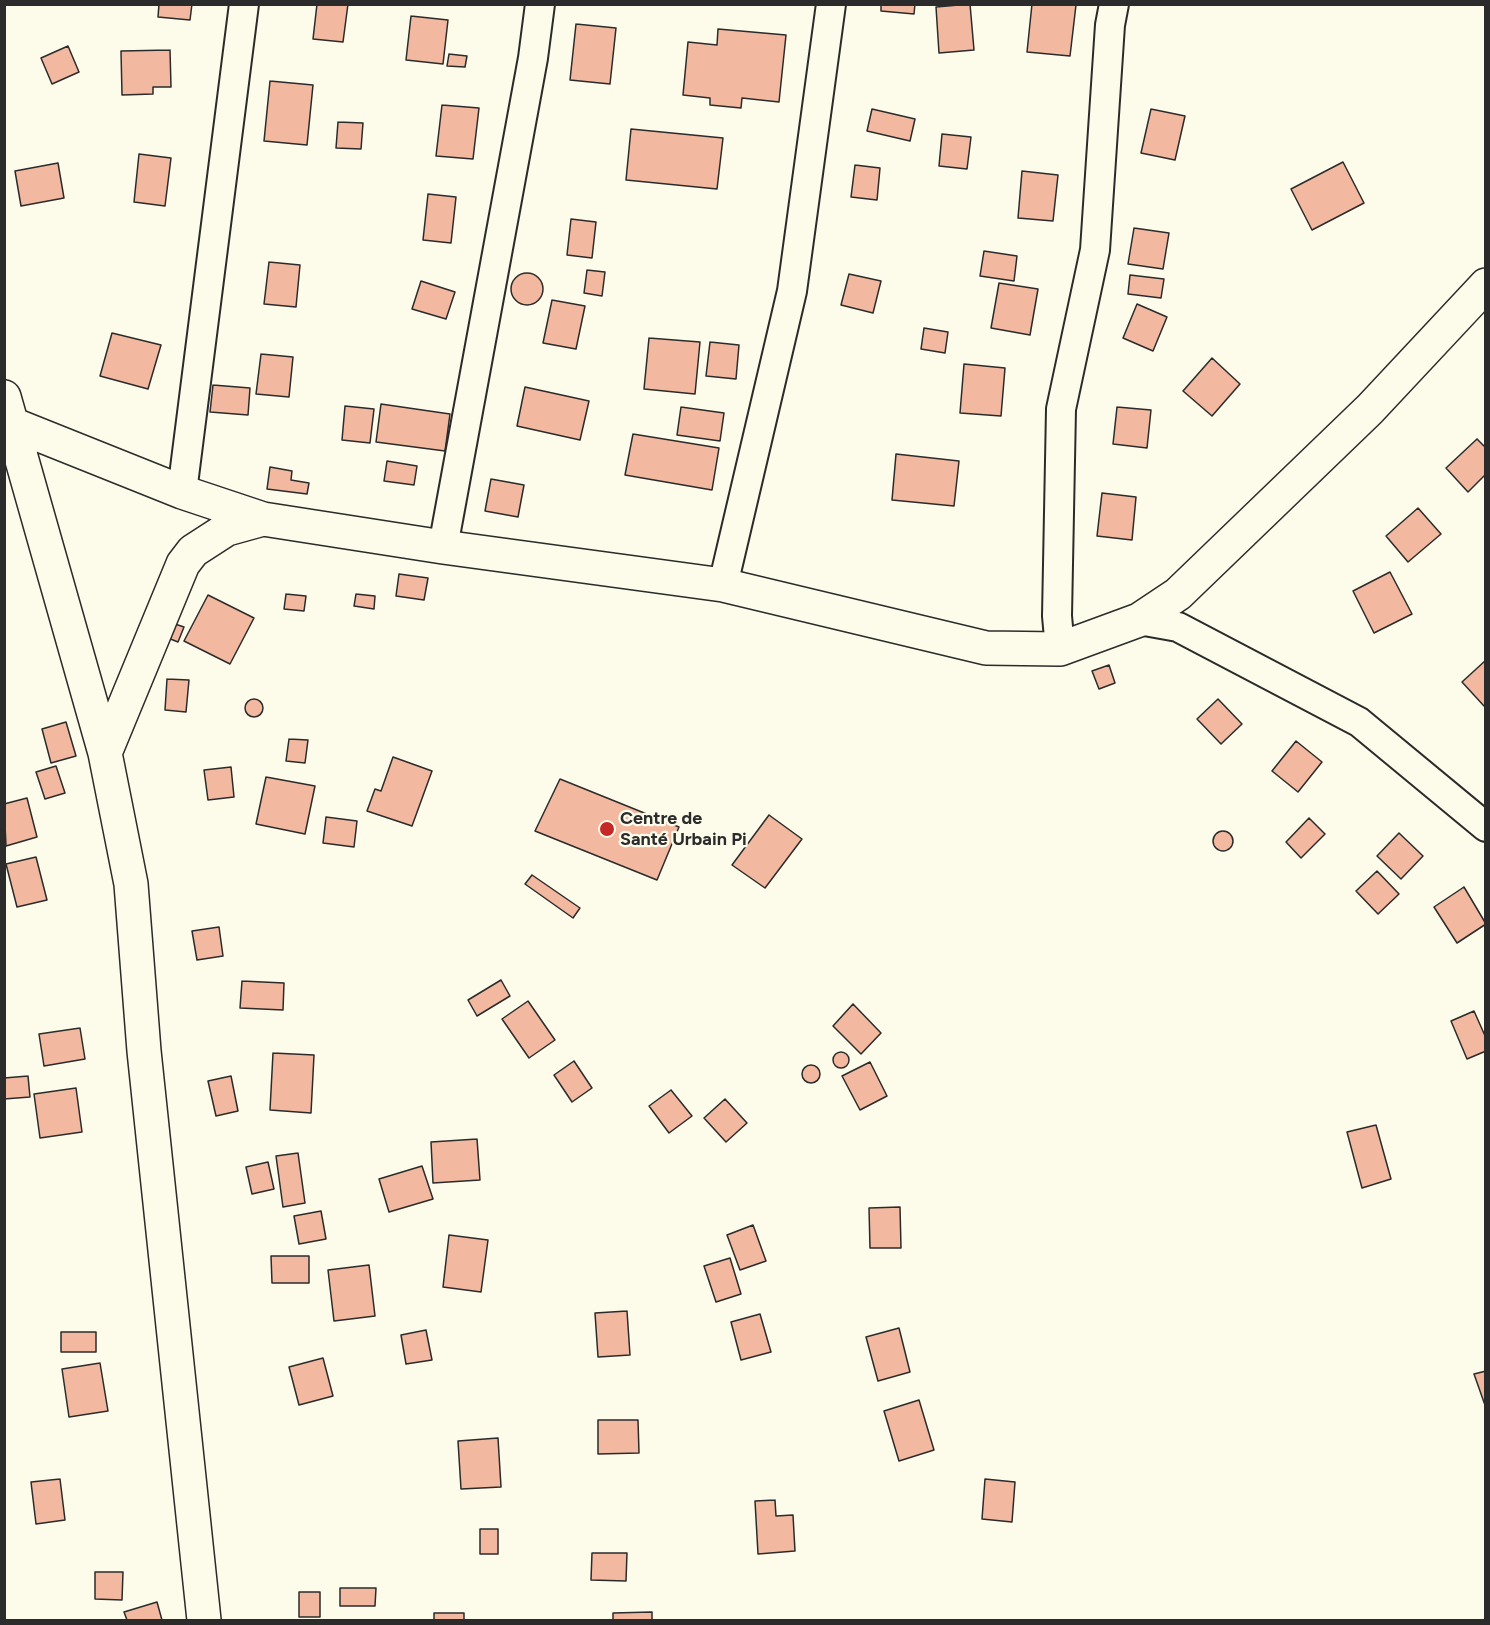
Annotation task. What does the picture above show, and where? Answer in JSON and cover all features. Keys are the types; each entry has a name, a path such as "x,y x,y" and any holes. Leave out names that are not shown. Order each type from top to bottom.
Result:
{"main road":[{"path":"8,410 182,492 263,519 443,547 723,585 986,648 1060,649 1139,620 1178,594 1370,409 1485,285"},
{"path":"8,410 105,753 130,885 144,1051 204,1620"},
{"path":"105,753 183,564 193,551 227,529 263,519"}],"street":[{"path":"182,492 244,4"},
{"path":"443,547 533,58 540,4"},
{"path":"723,585 792,291 831,4"},
{"path":"1060,649 1057,616 1060,409 1095,250 1110,25 1114,4"},
{"path":"1139,620 1178,627 1359,722 1485,827"}],"building":[{"path":"159,4 192,4 190,20 158,17"},
{"path":"317,4 348,4 343,42 313,39"},
{"path":"881,4 915,4 914,14 881,11"},
{"path":"970,4 974,50 939,53 936,7"},
{"path":"1032,4 1076,5 1070,56 1027,52"},
{"path":"411,16 448,20 443,64 406,60"},
{"path":"576,24 616,28 610,84 570,80"},
{"path":"718,29 786,35 779,102 742,98 741,108 710,105 710,98 683,95 688,42 717,45"},
{"path":"68,46 79,72 52,84 41,58"},
{"path":"170,50 171,87 153,87 153,94 122,95 121,51"},
{"path":"449,54 467,56 465,67 447,66"},
{"path":"270,81 313,85 307,145 264,141"},
{"path":"442,105 479,108 473,159 436,156"},
{"path":"872,109 915,119 910,141 867,131"},
{"path":"1151,109 1185,116 1175,160 1141,153"},
{"path":"338,122 363,123 361,149 336,148"},
{"path":"631,129 723,138 717,189 626,180"},
{"path":"942,134 971,137 967,169 939,166"},
{"path":"139,154 171,158 165,206 134,202"},
{"path":"1343,162 1364,203 1312,230 1291,189"},
{"path":"58,163 64,198 21,206 15,171"},
{"path":"855,165 880,168 877,200 851,197"},
{"path":"1022,171 1058,175 1053,221 1018,218"},
{"path":"428,194 456,197 451,243 423,240"},
{"path":"571,219 596,222 592,258 567,255"},
{"path":"1134,228 1169,233 1163,269 1128,264"},
{"path":"984,251 1017,256 1014,281 980,276"},
{"path":"269,262 300,265 296,307 264,304"},
{"path":"587,270 605,272 602,296 584,293"},
{"path":"527,273 538,278 543,289 538,300 527,305 516,300 511,289 516,278"},
{"path":"849,274 881,281 873,313 841,305"},
{"path":"1130,275 1164,279 1161,298 1128,294"},
{"path":"421,281 455,292 446,319 412,309"},
{"path":"999,283 1038,289 1030,335 991,328"},
{"path":"552,300 585,306 576,349 543,343"},
{"path":"1137,304 1167,317 1153,351 1123,338"},
{"path":"924,328 948,332 945,353 921,349"},
{"path":"112,333 161,345 148,389 100,376"},
{"path":"649,338 700,342 695,394 644,389"},
{"path":"710,342 739,345 736,379 706,376"},
{"path":"261,354 293,357 289,397 256,394"},
{"path":"1212,358 1240,384 1212,416 1183,391"},
{"path":"964,364 1005,368 1001,416 960,413"},
{"path":"213,385 250,388 248,415 210,412"},
{"path":"525,387 589,401 580,440 517,426"},
{"path":"381,404 450,414 445,451 376,442"},
{"path":"345,406 374,409 370,443 342,440"},
{"path":"681,407 724,413 720,441 677,435"},
{"path":"1117,407 1151,410 1147,448 1113,444"},
{"path":"633,434 719,448 712,490 625,475"},
{"path":"1477,439 1486,448 1486,474 1468,492 1446,468"},
{"path":"896,454 959,461 954,506 892,500"},
{"path":"387,461 417,466 414,485 384,481"},
{"path":"270,467 292,471 291,480 309,483 307,494 267,489"},
{"path":"491,479 524,485 518,517 485,511"},
{"path":"1102,493 1136,497 1132,540 1097,536"},
{"path":"1418,508 1441,534 1408,562 1386,536"},
{"path":"1390,572 1412,614 1374,633 1353,591"},
{"path":"399,574 428,578 424,600 396,596"},
{"path":"286,594 306,596 304,611 284,609"},
{"path":"356,594 375,596 374,609 354,606"},
{"path":"208,595 254,618 230,664 184,641"},
{"path":"169,622 184,627 178,642 163,636"},
{"path":"1486,660 1486,704 1484,706 1462,682"},
{"path":"1109,665 1115,683 1099,689 1092,671"},
{"path":"167,679 189,680 186,712 165,710"},
{"path":"254,699 260,702 263,708 260,714 254,717 248,714 245,708 248,702"},
{"path":"1218,699 1242,724 1221,744 1197,719"},
{"path":"66,722 76,756 51,763 42,729"},
{"path":"289,739 308,740 305,763 286,761"},
{"path":"1296,741 1322,762 1298,792 1272,771"},
{"path":"393,757 432,771 412,826 367,811 375,789 381,791"},
{"path":"56,766 65,793 45,799 36,772"},
{"path":"231,767 234,797 208,800 204,770"},
{"path":"266,777 315,786 305,834 256,824"},
{"name":"Centre de Santé Urbain Pi","path":"560,779 679,827 657,880 535,831"},
{"path":"27,798 37,837 6,846 4,804"},
{"path":"769,815 802,839 765,888 732,865"},
{"path":"326,817 357,821 354,847 323,843"},
{"path":"1309,818 1325,834 1301,858 1286,842"},
{"path":"1223,831 1230,834 1233,841 1230,848 1223,851 1216,848 1213,841 1216,834"},
{"path":"1399,833 1423,856 1401,879 1377,856"},
{"path":"36,857 47,900 17,907 6,864"},
{"path":"1377,871 1399,894 1378,914 1356,891"},
{"path":"532,875 580,908 573,918 525,884"},
{"path":"1464,887 1486,924 1457,943 1434,907"},
{"path":"219,927 223,956 197,960 192,931"},
{"path":"501,980 510,996 477,1016 468,1000"},
{"path":"242,981 284,983 283,1010 240,1008"},
{"path":"528,1001 555,1040 529,1058 502,1019"},
{"path":"853,1004 881,1033 861,1054 833,1026"},
{"path":"1474,1011 1486,1038 1486,1051 1467,1059 1451,1021"},
{"path":"80,1028 85,1059 44,1066 39,1034"},
{"path":"841,1052 847,1054 849,1060 847,1066 841,1068 835,1066 833,1060 835,1054"},
{"path":"273,1053 314,1055 311,1113 270,1110"},
{"path":"574,1061 592,1088 572,1102 554,1075"},
{"path":"870,1062 887,1096 860,1110 842,1076"},
{"path":"811,1065 817,1068 820,1074 817,1080 811,1083 805,1080 802,1074 805,1068"},
{"path":"28,1076 30,1097 4,1099 4,1078"},
{"path":"231,1076 238,1111 216,1116 208,1081"},
{"path":"76,1088 82,1132 40,1138 34,1094"},
{"path":"671,1090 692,1116 669,1133 649,1106"},
{"path":"725,1099 747,1123 726,1142 704,1118"},
{"path":"1376,1125 1391,1179 1362,1188 1347,1132"},
{"path":"477,1139 480,1180 433,1183 431,1142"},
{"path":"298,1153 305,1203 283,1207 276,1156"},
{"path":"268,1162 274,1189 252,1194 246,1167"},
{"path":"422,1166 433,1199 389,1212 379,1179"},
{"path":"900,1207 901,1248 870,1248 869,1208"},
{"path":"321,1211 326,1239 299,1244 294,1216"},
{"path":"753,1225 766,1261 740,1270 727,1235"},
{"path":"449,1235 488,1240 481,1292 443,1287"},
{"path":"271,1256 309,1256 309,1283 272,1283"},
{"path":"730,1258 741,1294 716,1302 704,1266"},
{"path":"369,1265 375,1316 334,1321 328,1270"},
{"path":"627,1311 630,1355 598,1357 595,1313"},
{"path":"760,1314 771,1352 741,1360 731,1322"},
{"path":"899,1328 910,1372 878,1381 866,1337"},
{"path":"426,1330 432,1360 406,1364 401,1335"},
{"path":"61,1332 96,1332 96,1352 61,1352"},
{"path":"323,1358 333,1396 299,1405 289,1367"},
{"path":"100,1363 108,1411 69,1417 62,1369"},
{"path":"1486,1371 1486,1408 1474,1374"},
{"path":"919,1400 934,1450 899,1461 884,1411"},
{"path":"598,1420 638,1420 639,1453 598,1454"},
{"path":"498,1438 501,1487 461,1489 458,1441"},
{"path":"60,1479 65,1520 36,1524 31,1482"},
{"path":"985,1479 1015,1482 1012,1522 982,1519"},
{"path":"775,1500 776,1516 793,1515 795,1551 758,1554 755,1501"},
{"path":"480,1529 498,1529 498,1554 480,1554"},
{"path":"592,1553 627,1553 626,1581 591,1580"},
{"path":"95,1572 123,1572 122,1600 95,1599"},
{"path":"340,1588 376,1588 375,1606 340,1606"},
{"path":"299,1592 320,1592 320,1617 299,1617"},
{"path":"157,1602 162,1620 127,1620 124,1612"},
{"path":"652,1612 652,1620 613,1620 613,1613"},
{"path":"434,1613 464,1613 464,1620 434,1620"}],"place":[{"name":"Centre de Santé Urbain Pi","path":"607,829"}]}
